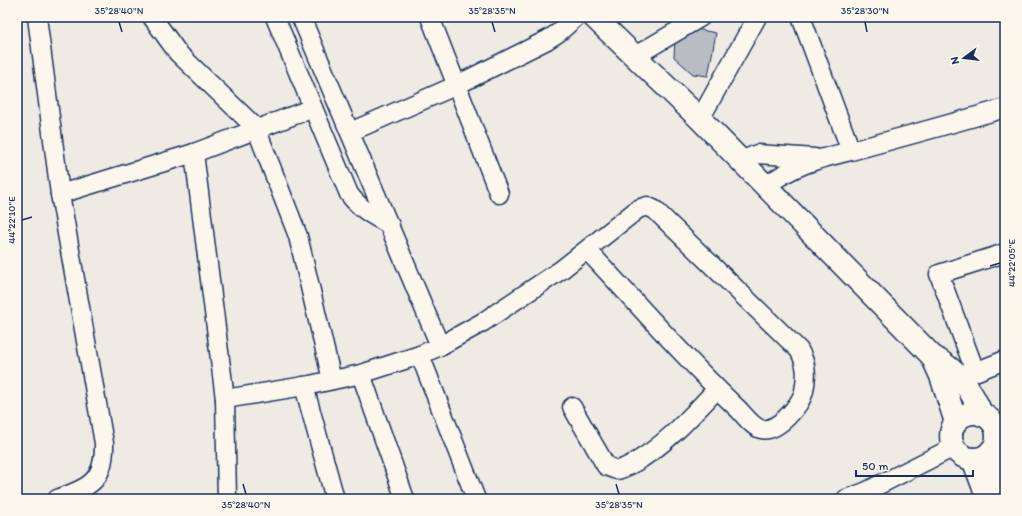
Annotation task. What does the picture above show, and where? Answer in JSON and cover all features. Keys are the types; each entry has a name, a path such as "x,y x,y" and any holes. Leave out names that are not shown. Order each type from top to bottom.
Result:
{"street":[{"path":"37,17 60,194 104,443 104,460 98,475 87,487 57,499"},
{"path":"152,17 178,53 256,128 298,236 332,380"},
{"path":"275,17 349,194 356,204 390,225"},
{"path":"301,17 440,346"},
{"path":"430,17 455,86 499,194"},
{"path":"350,132 455,86 547,40 558,33 576,17"},
{"path":"594,17 700,119 932,356 952,369 968,374 1005,360"},
{"path":"635,56 701,17"},
{"path":"700,119 757,17"},
{"path":"801,17 851,151"},
{"path":"286,44 308,34"},
{"path":"60,194 194,153 256,128 313,108"},
{"path":"766,186 796,167 818,158 851,151 1005,108"},
{"path":"194,153 225,399 227,499"},
{"path":"741,161 751,155 762,154 818,158"},
{"path":"225,399 304,386 361,374 420,355 440,346 483,322 588,251 638,209 647,206 651,207 794,345 803,357 805,364 806,378 804,392 799,404 790,414 770,428 758,427 717,389 588,251"},
{"path":"988,499 994,425 982,415 974,396 939,274 1005,252"},
{"path":"420,355 476,499"},
{"path":"932,356 941,376 956,422"},
{"path":"361,374 405,499"},
{"path":"304,386 335,499"},
{"path":"572,407 606,466 613,470 617,470 643,458 659,446 675,433 717,389"},
{"path":"982,415 968,414 956,422 951,434 954,447 962,456 991,449"},
{"path":"846,499 866,492 954,447"},
{"path":"991,449 1005,490"}],"building":[{"path":"691,28 716,33 708,76 693,74 674,57 675,39"}]}
